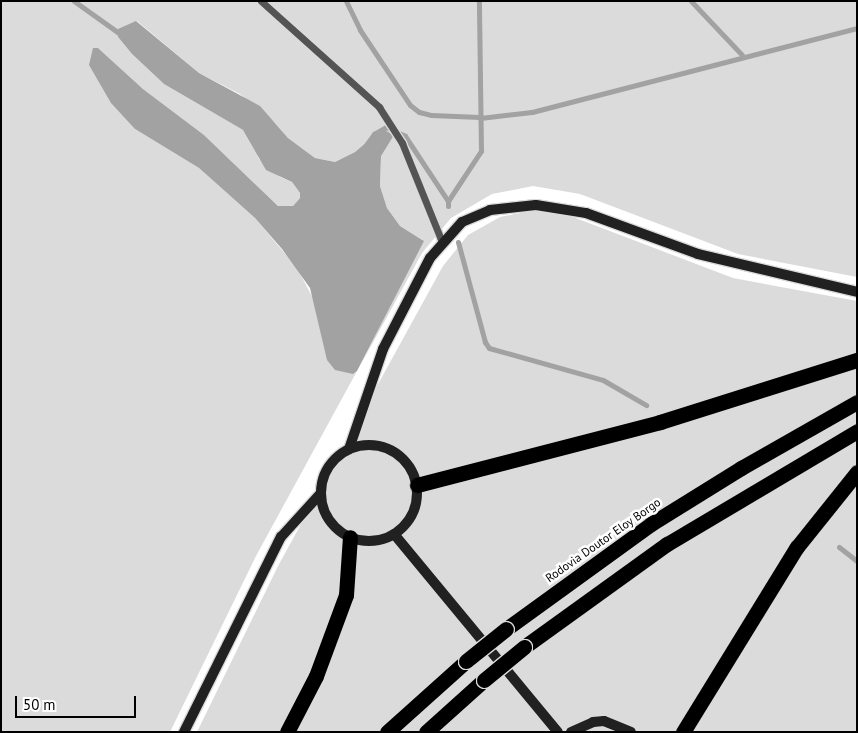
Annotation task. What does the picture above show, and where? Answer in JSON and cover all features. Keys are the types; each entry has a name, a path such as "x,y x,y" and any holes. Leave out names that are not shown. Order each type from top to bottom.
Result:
{"highway":[{"path":"417,485 660,422 857,360"},
{"name":"Rodovia Doutor Eloy Borgo","path":"387,732 466,661 506,629 658,519 857,402"},
{"path":"426,732 524,647 674,539 857,431"},
{"path":"683,732 797,547 857,472"},
{"path":"287,732 316,676 346,595 350,537"}],"street":[{"path":"349,449 392,329 442,242 462,222 490,210 517,205 555,207 586,213 698,254 857,292"},
{"path":"184,732 281,537 320,493 328,467 349,449 370,444 392,450 408,465 417,485 413,513 394,534 372,541 350,537 332,524 322,504 320,493"},
{"path":"394,534 558,732"},
{"path":"571,732 582,725 604,721 631,732"}],"lane":[{"path":"260,1 379,107 402,143 442,242"}],"shaded area":[{"path":"1,1 857,1 857,277 738,254 580,194 533,186 492,194 451,218 422,253 360,366 423,240 400,226 387,208 380,186 382,129 355,152 335,162 315,158 288,138 275,123 240,94 199,73 137,21 118,37 132,54 164,84 243,130 252,142 259,159 280,177 292,182 300,193 300,198 293,206 278,206 204,135 143,89 98,48 135,129 199,168 255,218 297,268 353,374 357,371 256,556 170,732 1,732"},
{"path":"136,21 199,73 260,106 288,138 315,158 335,162 355,152 382,129 394,135 381,156 380,186 387,208 400,226 424,241 357,371 353,374 335,370 327,360 310,288 282,249 255,218 199,168 135,129 111,103 89,65 93,48 98,48 143,89 204,135 278,206 293,206 300,198 300,193 292,182 266,170 243,130 164,84 132,54 118,37 118,29"},
{"path":"535,210 573,217 733,278 857,301 857,732 197,732 278,566 443,266 468,235 500,217"}],"waterway":[{"path":"74,1 123,36"},
{"path":"346,1 360,30 410,105 419,112 431,115 480,117"},
{"path":"448,201 481,151 479,1"},
{"path":"691,1 742,55"},
{"path":"480,118 532,112 857,28"},
{"path":"366,145 374,134 386,127 405,136 448,201 448,206"},
{"path":"458,242 485,342 489,348 603,380 646,405"},
{"path":"839,547 857,561"}]}
